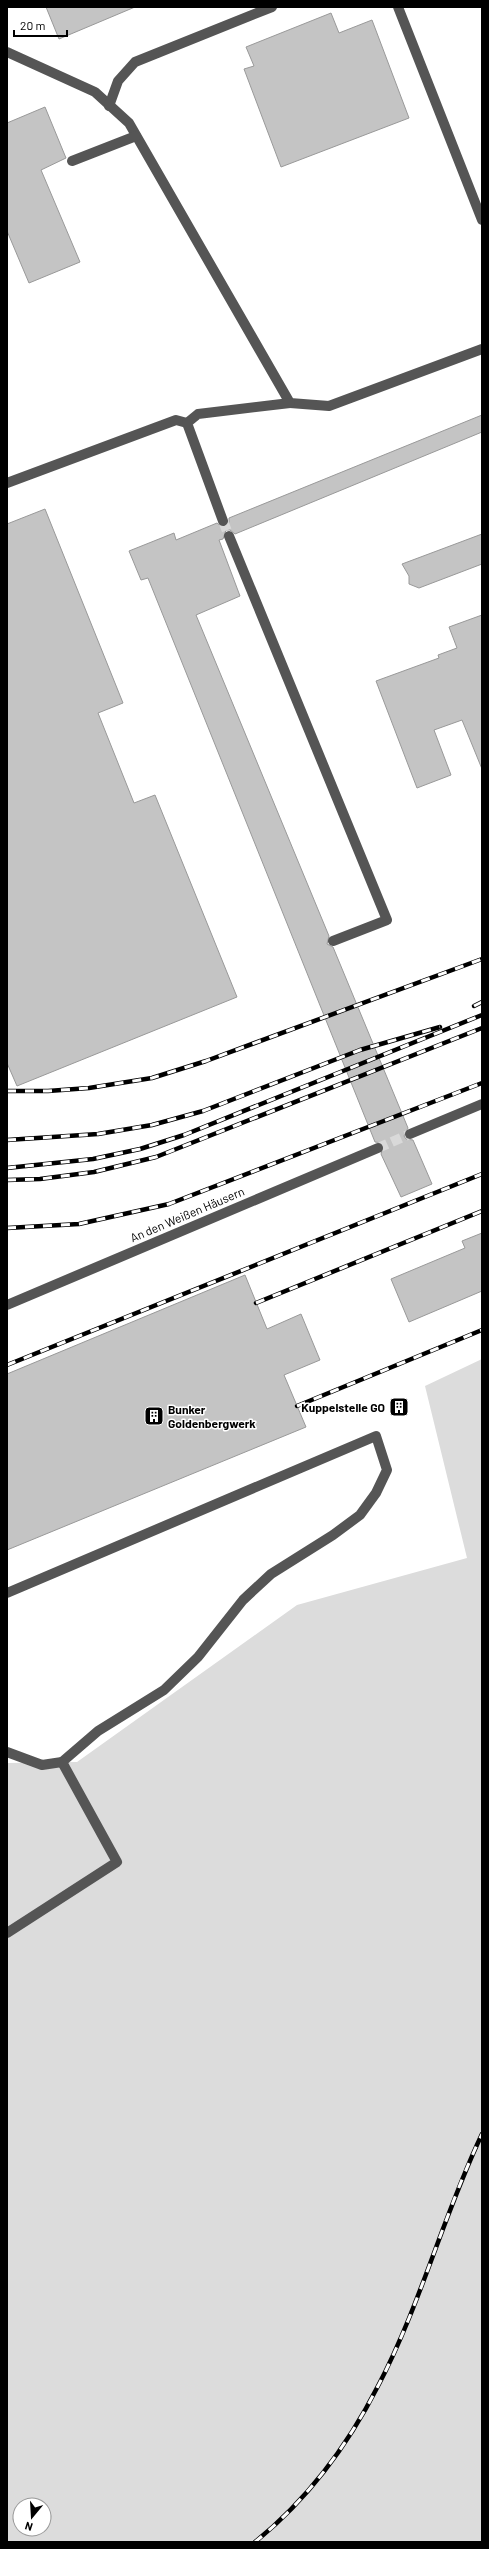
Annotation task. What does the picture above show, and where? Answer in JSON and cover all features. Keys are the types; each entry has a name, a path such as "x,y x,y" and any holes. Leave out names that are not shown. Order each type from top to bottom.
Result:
{"street":[{"path":"109,106 118,81 135,62 272,7"},
{"path":"398,7 479,204 482,220"},
{"path":"7,52 95,92 129,123 290,403"},
{"path":"72,161 136,136"},
{"path":"187,423 198,414 290,403 329,406 482,348"},
{"path":"7,483 176,420 187,423"},
{"path":"187,423 223,521"},
{"path":"229,536 387,920 333,940"},
{"path":"410,1134 482,1104"},
{"name":"An den Weißen Häusern","path":"7,1305 378,1148"},
{"path":"7,1593 376,1436 387,1470 376,1493 360,1515 333,1535 270,1574 243,1600 198,1657 164,1690 98,1731 62,1762 42,1765 7,1752"},
{"path":"7,1933 117,1862 62,1762"}],"shaded area":[{"path":"482,1359 482,2542 7,2542 7,1763 77,1762 297,1605 467,1558 425,1386"}],"building":[{"path":"46,7 135,7 59,39"},
{"path":"331,13 339,33 372,20 409,118 281,167 244,69 254,66 246,47"},
{"path":"45,107 66,158 41,170 80,262 29,283 7,231 7,123"},
{"path":"482,415 482,432 235,534 230,530 226,530 223,539 219,540 240,596 196,615 329,936 327,944 333,947 408,1128 404,1136 406,1139 413,1140 432,1184 401,1197 381,1154 384,1146 382,1143 375,1142 148,578 141,580 129,551 174,533 176,540 217,523 222,527 226,527 229,522 229,518"},
{"path":"45,509 123,703 98,713 134,803 155,795 237,997 17,1086 7,1063 7,524"},
{"path":"482,534 482,564 419,588 409,584 409,576 402,564"},
{"path":"482,615 482,769 462,720 434,730 451,775 417,788 376,681 439,658 438,655 457,648 449,627"},
{"path":"482,1233 482,1291 409,1322 391,1279 465,1248 462,1241"},
{"name":"Bunker Goldenbergwerk","path":"245,1275 267,1329 301,1314 320,1360 284,1375 306,1427 7,1550 7,1374"}],"tunnel":[{"path":"223,521 229,536"},
{"path":"378,1148 410,1134"}],"railway":[{"path":"7,1091 48,1091 89,1088 152,1078 206,1061 482,959"},
{"path":"474,1006 482,1002"},
{"path":"7,1168 93,1159 140,1149 184,1135 482,1015"},
{"path":"7,1140 98,1134 152,1125 203,1111 360,1050 440,1027"},
{"path":"7,1180 40,1179 94,1172 156,1157 482,1028"},
{"path":"7,1228 79,1224 169,1204 482,1083"},
{"path":"7,1365 482,1174"},
{"path":"256,1303 482,1211"},
{"path":"297,1406 482,1330"},
{"path":"255,2542 274,2526 309,2490 340,2450 366,2408 393,2356 419,2293 455,2197 482,2134"}],"place":[{"name":"Kuppelstelle GO","path":"399,1407"},
{"name":"Bunker Goldenbergwerk","path":"154,1416"}]}
